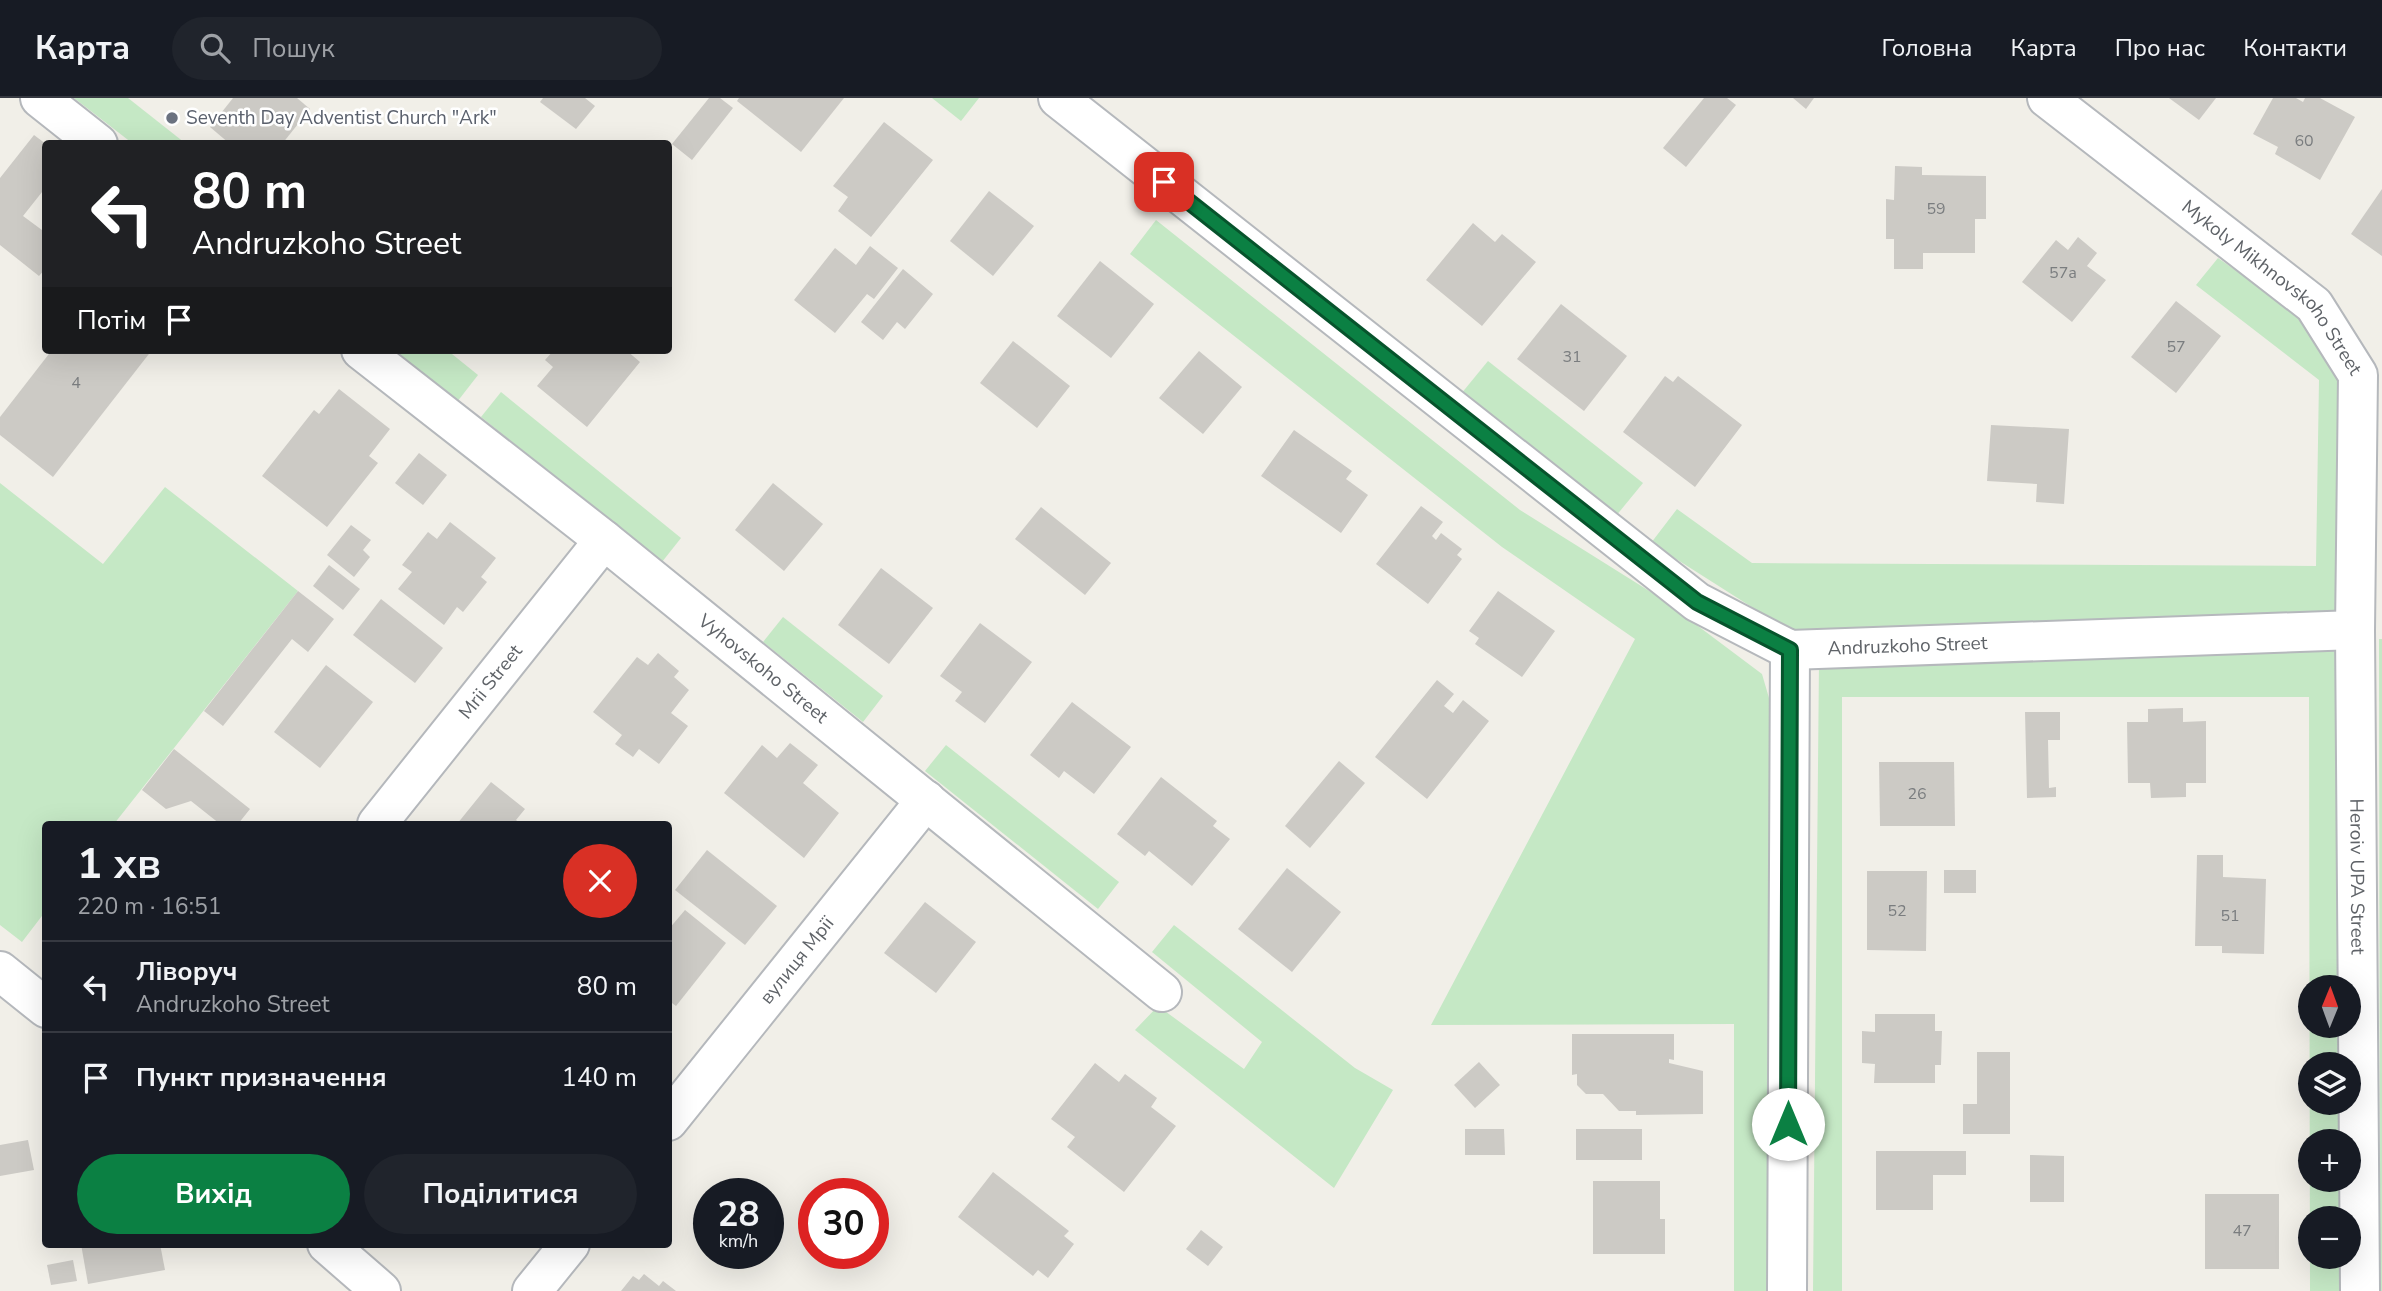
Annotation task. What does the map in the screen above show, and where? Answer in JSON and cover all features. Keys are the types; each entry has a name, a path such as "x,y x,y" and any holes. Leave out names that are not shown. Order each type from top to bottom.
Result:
{"street":[{"path":"40,98 93,140"},
{"name":"Andruzkoho Street","path":"1058,98 1697,602 1790,650 2355,630"},
{"name":"Mykoly Mikhnovskoho Street","path":"2047,98 2314,306 2358,375 2355,630"},
{"name":"Vyhovskoho Street","path":"366,354 604,540 1162,992"},
{"name":"Mrii Street","path":"379,821 604,540"},
{"name":"Heroiv UPA Street","path":"2355,630 2360,1291"},
{"path":"1787,1291 1790,650"},
{"name":"вулиця Мрії","path":"672,1116 926,800"},
{"path":"0,971 42,1005"},
{"path":"332,1248 381,1291"},
{"path":"532,1291 567,1248"}],"green space":[{"path":"74,98 128,98 181,140 128,140"},
{"path":"932,98 979,98 961,121"},
{"path":"1156,220 1520,510 1662,599 1762,674 1776,722 1772,1291 1734,1291 1734,1024 1431,1025 1635,639 1502,547 1130,254"},
{"path":"2218,258 2295,312 2343,373 2336,616 1791,632 1651,543 1677,509 1752,563 2316,566 2319,380 2196,285"},
{"path":"397,354 452,354 478,375 457,402"},
{"path":"1488,361 1643,483 1611,522 1456,400"},
{"path":"501,392 681,538 662,562 481,417"},
{"path":"0,483 103,564 165,487 298,591 116,821 42,821 42,916 22,942 0,925"},
{"path":"783,617 883,696 863,722 763,642"},
{"path":"2379,639 2382,639 2382,1291 2380,1291"},
{"path":"2337,645 2340,975 2309,975 2309,697 1842,697 1842,1291 1813,1291 1819,661"},
{"path":"946,745 1119,882 1098,909 925,771"},
{"path":"1174,925 1355,1068 1393,1090 1334,1188 1135,1030 1158,1006 1244,1069 1262,1042 1152,952"},
{"path":"2310,1038 2340,1038 2341,1052 2310,1052"},
{"path":"2310,1115 2341,1115 2341,1129 2310,1129"},
{"path":"2310,1192 2342,1192 2342,1206 2310,1206"},
{"path":"2310,1269 2342,1269 2343,1291 2310,1291"}],"building":[{"path":"233,98 297,98 310,109 285,140 225,140 210,127"},
{"path":"543,98 585,98 595,106 576,129 540,102"},
{"path":"709,98 720,98 733,108 692,160 672,144"},
{"path":"739,98 844,98 801,152 737,101"},
{"path":"1704,98 1727,98 1736,105 1686,167 1663,148"},
{"path":"1793,98 1814,98 1806,109"},
{"path":"2169,98 2216,98 2199,120"},
{"path":"2273,98 2296,98 2303,102 2305,98 2320,98 2355,117 2320,180 2275,154 2278,147 2253,134"},
{"path":"884,122 933,160 871,237 838,211 848,197 833,186"},
{"path":"34,135 42,141 42,192 23,216 42,230 42,273 39,276 0,245 0,178"},
{"path":"1895,166 1922,167 1922,175 1986,176 1986,219 1975,219 1975,253 1923,253 1923,269 1894,269 1894,239 1886,239 1886,199 1894,200"},
{"path":"2382,189 2382,256 2351,234"},
{"path":"989,191 1034,226 993,276 950,241"},
{"path":"1473,223 1495,242 1502,234 1536,262 1482,326 1426,280"},
{"path":"2078,237 2097,253 2087,266 2106,280 2072,322 2022,282 2056,240 2068,250"},
{"path":"870,246 898,268 874,299 867,294 835,333 794,300 835,248 856,265"},
{"path":"1100,261 1154,304 1111,358 1057,316"},
{"path":"903,269 933,294 905,329 897,322 883,340 861,322"},
{"path":"2176,301 2221,336 2176,393 2131,357"},
{"path":"1561,304 1627,356 1584,411 1517,359"},
{"path":"1013,341 1070,386 1037,428 980,383"},
{"path":"1199,351 1242,387 1203,434 1159,398"},
{"path":"49,354 149,354 53,477 0,435 0,417"},
{"path":"550,354 631,354 640,362 587,427 537,386 553,367 545,360"},
{"path":"1665,376 1673,382 1678,376 1742,425 1695,487 1623,432"},
{"path":"339,389 390,429 369,456 378,463 327,527 262,476 314,410 319,414"},
{"path":"1991,425 2069,429 2064,504 2036,502 2037,484 1987,481"},
{"path":"1294,430 1352,471 1346,479 1368,495 1341,533 1261,476"},
{"path":"419,453 447,475 423,505 395,483"},
{"path":"773,483 823,524 784,571 735,530"},
{"path":"1421,506 1443,522 1432,536 1436,540 1441,533 1462,549 1457,555 1462,559 1428,604 1376,564"},
{"path":"1041,507 1111,563 1085,595 1015,539"},
{"path":"450,522 496,558 481,577 487,582 463,612 457,607 444,625 398,589 412,572 402,565 428,532 437,539"},
{"path":"351,525 371,540 363,550 370,557 354,577 327,555"},
{"path":"329,565 360,589 343,610 313,586"},
{"path":"881,568 933,608 889,664 838,625"},
{"path":"298,591 334,619 308,652 292,639 223,726 204,711"},
{"path":"1498,591 1555,631 1522,677 1475,644 1479,638 1469,631"},
{"path":"381,599 443,648 415,683 353,635"},
{"path":"980,623 1032,662 985,723 955,701 962,692 940,676"},
{"path":"658,653 679,671 674,677 689,690 671,713 688,726 659,764 639,749 633,757 615,744 622,735 593,712 637,657 648,665"},
{"path":"326,665 373,702 320,768 274,732"},
{"path":"1437,680 1454,694 1444,706 1453,713 1463,700 1489,721 1427,799 1375,757"},
{"path":"1072,702 1131,747 1094,794 1064,771 1059,778 1030,755"},
{"path":"2183,708 2183,722 2206,721 2206,783 2186,783 2186,797 2151,798 2150,783 2128,783 2127,722 2148,722 2148,709"},
{"path":"2025,712 2060,712 2060,740 2048,740 2049,788 2056,787 2056,797 2027,798"},
{"path":"790,743 818,765 803,783 839,813 804,858 724,793 762,745 777,758"},
{"path":"174,749 250,809 240,821 216,821 191,801 166,809 142,790"},
{"path":"1339,761 1365,783 1310,848 1285,826"},
{"path":"1879,762 1954,762 1955,826 1880,826"},
{"path":"1161,777 1217,821 1213,826 1230,839 1192,886 1149,851 1145,856 1117,834"},
{"path":"491,782 525,809 517,821 459,821"},
{"path":"707,850 777,906 745,945 675,890"},
{"path":"2197,855 2223,855 2223,877 2266,879 2264,954 2222,953 2222,946 2195,946"},
{"path":"1287,868 1341,912 1292,972 1238,929"},
{"path":"1944,870 1976,870 1976,893 1944,893"},
{"path":"1867,871 1927,871 1926,951 1867,950"},
{"path":"925,902 976,942 936,993 884,953"},
{"path":"685,910 726,943 676,1006 672,1003 672,925"},
{"path":"1875,1014 1935,1014 1935,1031 1942,1031 1941,1065 1935,1065 1935,1083 1874,1083 1875,1064 1862,1063 1862,1031 1875,1032"},
{"path":"1572,1034 1674,1034 1674,1060 1669,1059 1669,1063 1703,1071 1703,1114 1636,1115 1636,1111 1619,1111 1603,1094 1586,1094 1577,1085 1577,1074 1572,1075"},
{"path":"1977,1052 2010,1052 2010,1134 1963,1134 1963,1104 1977,1104"},
{"path":"1479,1062 1500,1085 1475,1108 1454,1085"},
{"path":"1095,1063 1119,1082 1125,1074 1157,1098 1151,1107 1176,1126 1124,1192 1067,1147 1075,1137 1051,1119"},
{"path":"1465,1129 1504,1129 1505,1155 1465,1155"},
{"path":"1576,1129 1642,1129 1642,1160 1576,1160"},
{"path":"28,1140 34,1170 0,1176 0,1145"},
{"path":"1876,1151 1966,1151 1966,1175 1933,1175 1933,1210 1876,1210"},
{"path":"2030,1155 2064,1156 2064,1202 2030,1202"},
{"path":"993,1172 1069,1231 1064,1236 1074,1244 1048,1278 1038,1270 1033,1276 958,1217"},
{"path":"1593,1181 1660,1181 1660,1219 1665,1219 1665,1254 1593,1254"},
{"path":"2205,1194 2279,1194 2279,1269 2205,1269"},
{"path":"1201,1230 1223,1247 1208,1266 1186,1249"},
{"path":"82,1248 161,1248 165,1270 88,1284"},
{"path":"73,1260 77,1281 51,1285 47,1265"},
{"path":"644,1274 659,1286 663,1281 676,1291 621,1291 633,1276 639,1280"}],"place":[{"name":"Seventh Day Adventist Church \"Ark\"","path":"172,118"}],"route":[{"path":"1164,182 1697,602 1790,650 1788,1124"}]}
